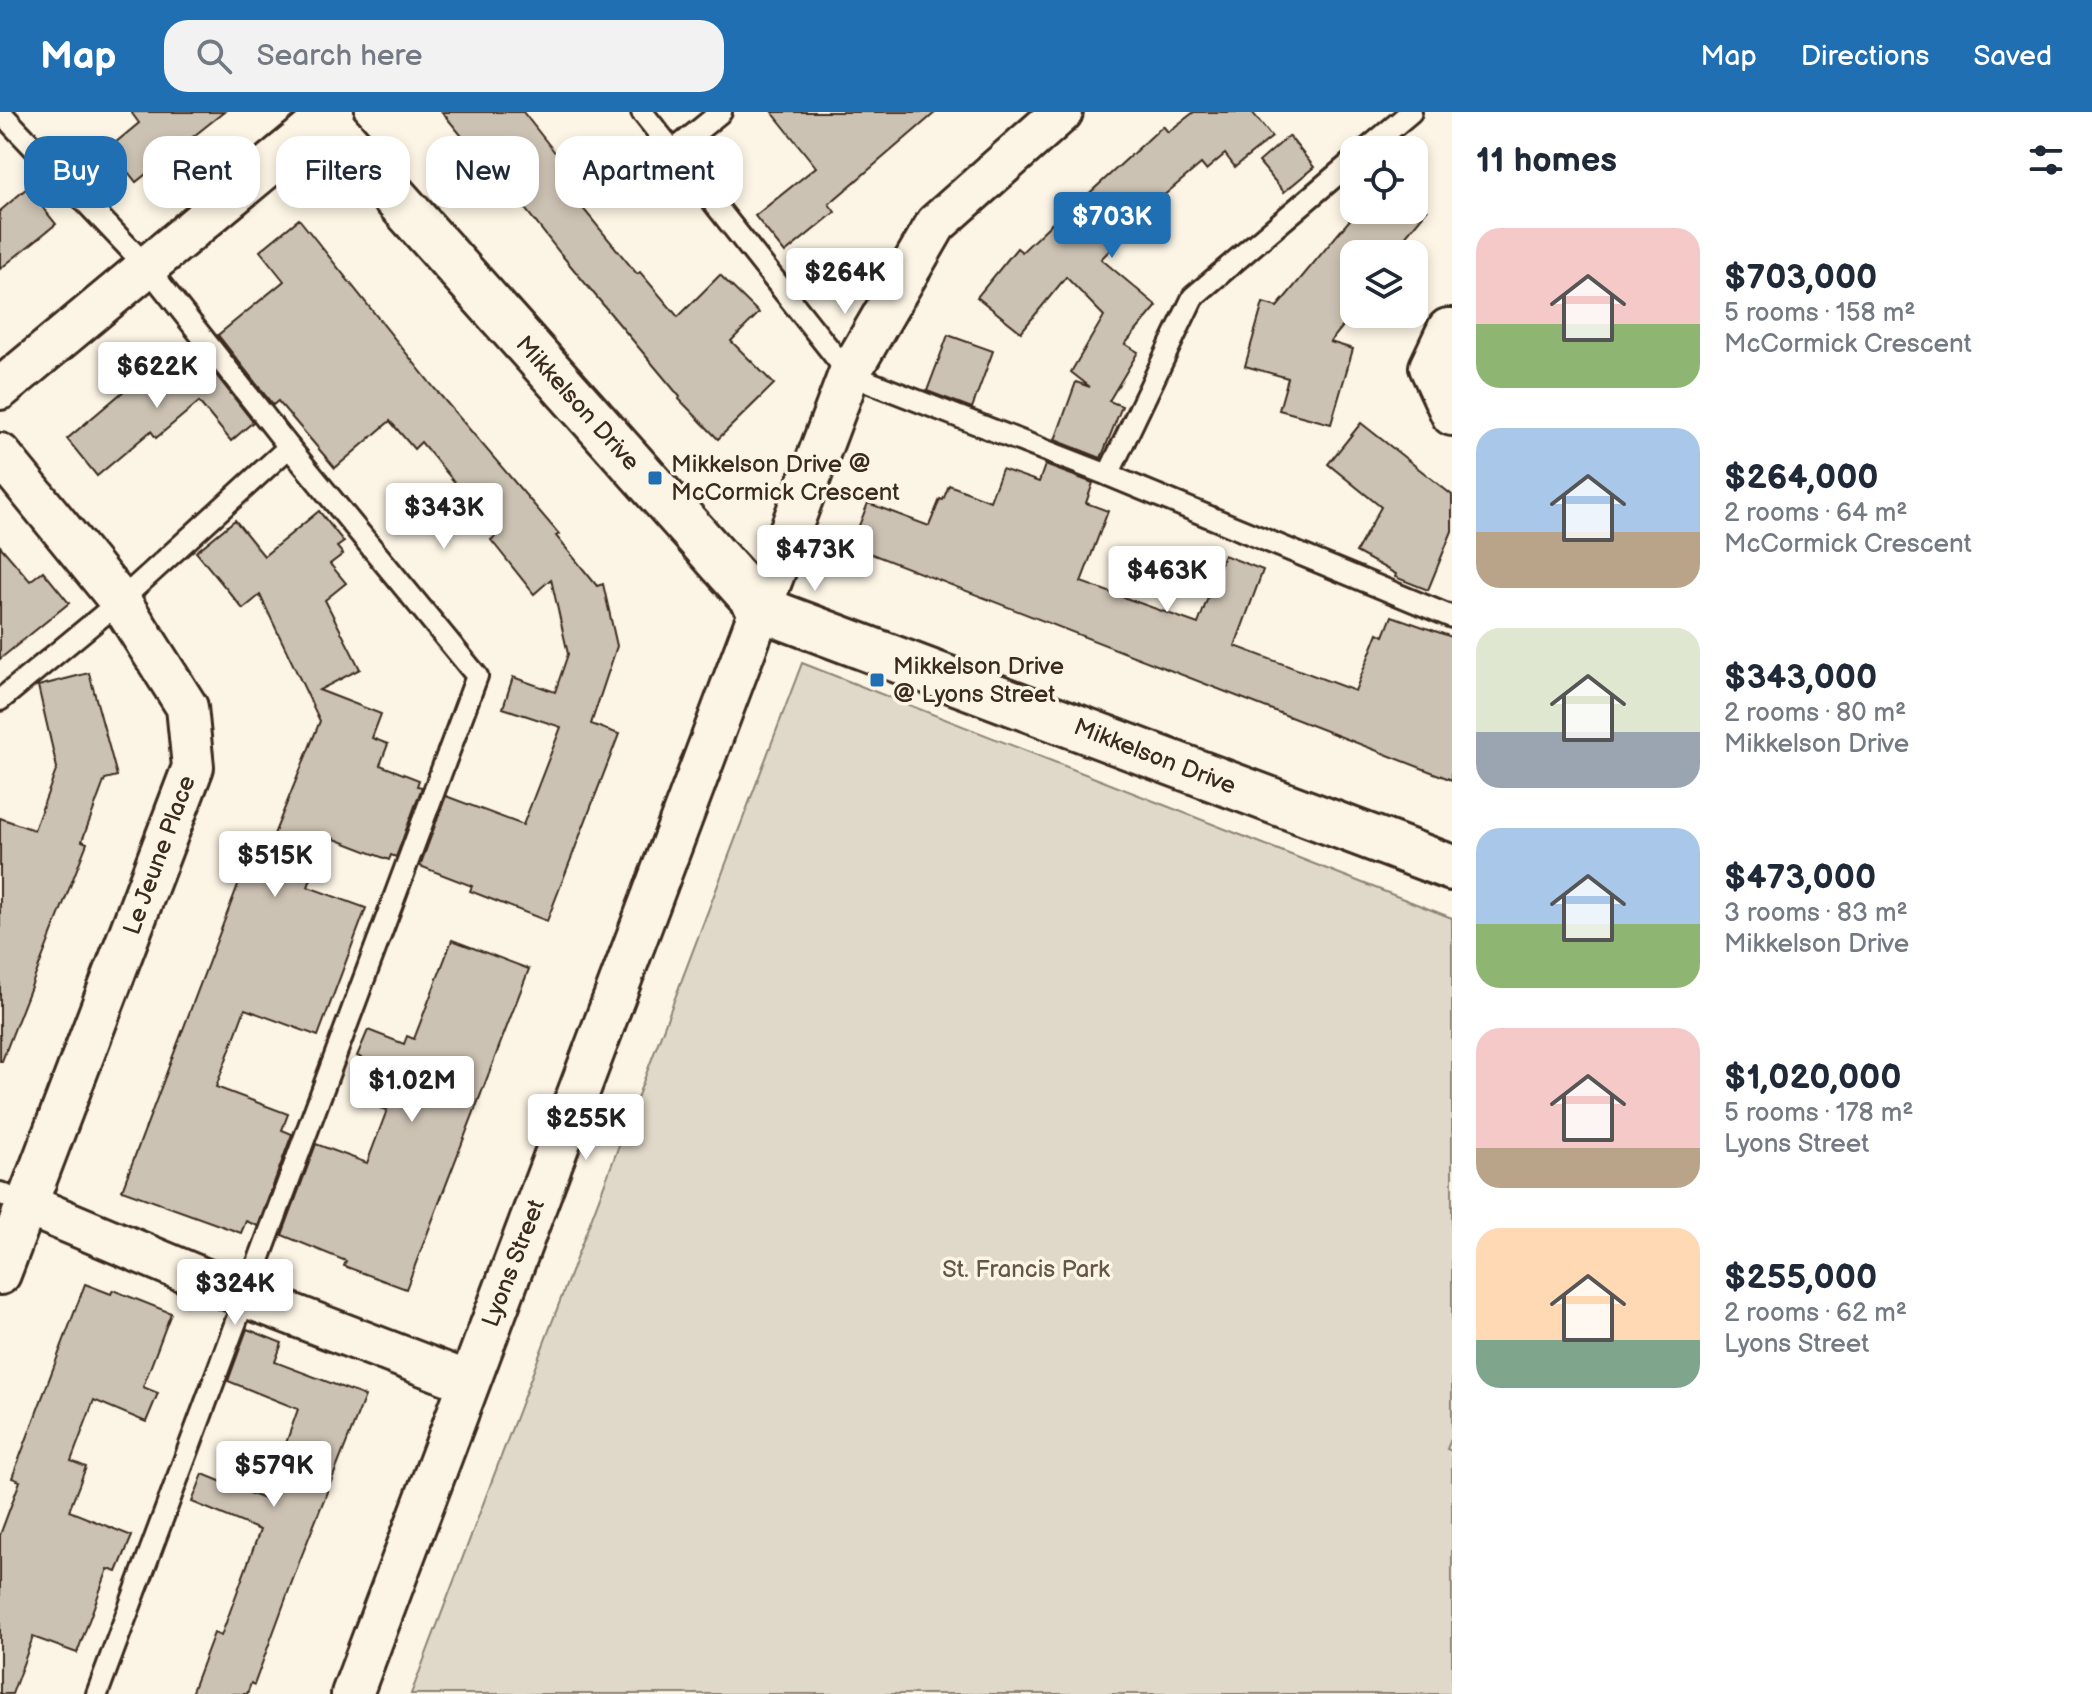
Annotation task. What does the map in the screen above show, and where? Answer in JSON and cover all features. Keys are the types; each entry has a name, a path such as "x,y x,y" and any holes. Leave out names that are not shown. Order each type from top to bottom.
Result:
{"street":[{"name":"Lyons Street","path":"352,1694 849,374 936,224 1062,112"},
{"path":"0,389 325,114"},
{"name":"Mikkelson Drive","path":"325,114 762,609 1452,868"},
{"path":"1452,329 1448,329 1430,367 1452,415"},
{"name":"Le Jeune Place","path":"0,454 120,601 187,707 193,767 14,1199 0,1274"},
{"path":"14,1199 244,1296 468,1382"}],"lane":[{"path":"0,112 147,267 289,447 477,676 97,1694"},
{"path":"642,112 661,136"},
{"path":"691,136 721,112"},
{"path":"1383,136 1411,112"},
{"path":"1108,475 1193,297 1340,172"},
{"path":"718,208 849,374 1108,475 1452,617"},
{"path":"0,700 120,601 289,447"}],"green space":[{"name":"St. Francis Park","path":"802,663 1452,918 1452,1437 1447,1449 1452,1451 1452,1694 411,1694"}],"building":[{"path":"131,112 224,112 194,136 143,136 143,176 136,182 127,171 127,136 123,136 139,123"},
{"path":"442,112 523,112 555,152 555,208 583,208 637,274 640,272 678,317 720,275 759,313 731,341 774,384 718,439 679,399 525,208 539,208 539,136 462,136"},
{"path":"772,112 936,112 829,204 835,212 785,253 755,216 816,167"},
{"path":"1194,112 1252,112 1272,137 1235,167 1225,154 1206,170 1201,164 1117,235 1121,239 1101,259 1157,306 1125,344 1138,352 1109,401 1122,406 1101,458 1055,440 1076,382 1090,387 1071,372 1104,316 1066,277 1021,332 977,297 1017,248 1022,252 1080,196 1083,199 1163,126 1168,132"},
{"path":"1289,136 1314,167 1284,192 1259,162"},
{"path":"24,191 24,208 43,208 56,224 0,269 0,211"},
{"path":"299,219 435,389 559,534 556,536 597,586 603,584 617,646 591,724 619,734 547,921 470,891 472,886 420,866 446,796 523,825 561,727 503,708 513,677 555,692 568,654 551,579 534,594 491,540 498,534 421,442 414,449 390,421 335,468 278,401 273,405 218,335 284,281 260,251"},
{"path":"1346,224 1416,224 1402,240 1340,240 1342,328 1330,342 1353,349 1331,424 1279,410 1288,378 1245,366 1263,303 1277,307"},
{"path":"948,335 993,351 972,408 927,391"},
{"path":"170,352 181,366 198,352 253,422 231,441 199,402 156,438 151,431 97,476 67,439"},
{"path":"1361,423 1452,495 1452,531 1428,590 1395,577 1396,574 1356,552 1381,507 1328,464"},
{"path":"1045,465 1093,483 1086,503 1108,511 1081,582 1198,624 1224,555 1263,570 1235,646 1355,691 1378,633 1384,636 1392,616 1452,637 1452,780 851,546 868,503 929,526 949,485 990,501 1002,469 1039,482"},
{"path":"319,511 344,542 337,547 343,554 330,564 346,583 325,600 360,669 319,690 381,714 372,738 388,744 380,765 419,780 417,786 422,787 396,857 391,855 389,860 327,836 308,887 366,908 318,1036 245,1009 216,1087 288,1114 282,1130 292,1134 258,1226 246,1221 241,1233 122,1190 244,869 258,874 320,721 260,595 243,609 196,552 235,520 264,556"},
{"path":"0,546 30,581 43,571 69,603 0,659"},
{"path":"89,673 117,776 105,779 82,841 87,843 0,1061 0,818 34,830 57,768 38,686"},
{"path":"452,940 529,969 406,1289 344,1266 346,1261 282,1235 316,1144 367,1163 387,1110 380,1108 394,1071 357,1056 368,1030 404,1044 407,1036 414,1039"},
{"path":"85,1284 111,1294 113,1290 171,1313 143,1387 158,1393 146,1422 94,1400 71,1461 86,1467 69,1511 132,1536 117,1572 108,1569 77,1653 33,1637 12,1694 0,1694 0,1535 20,1481 12,1478"},
{"path":"247,1329 282,1343 275,1362 365,1396 254,1685 251,1683 247,1694 191,1694 214,1633 221,1636 260,1530 192,1502 203,1474 266,1500 298,1409 228,1381"}],"place":[{"name":"Mikkelson Drive @ McCormick Crescent","path":"655,478"},
{"name":"Mikkelson Drive @ Lyons Street","path":"877,680"}]}
